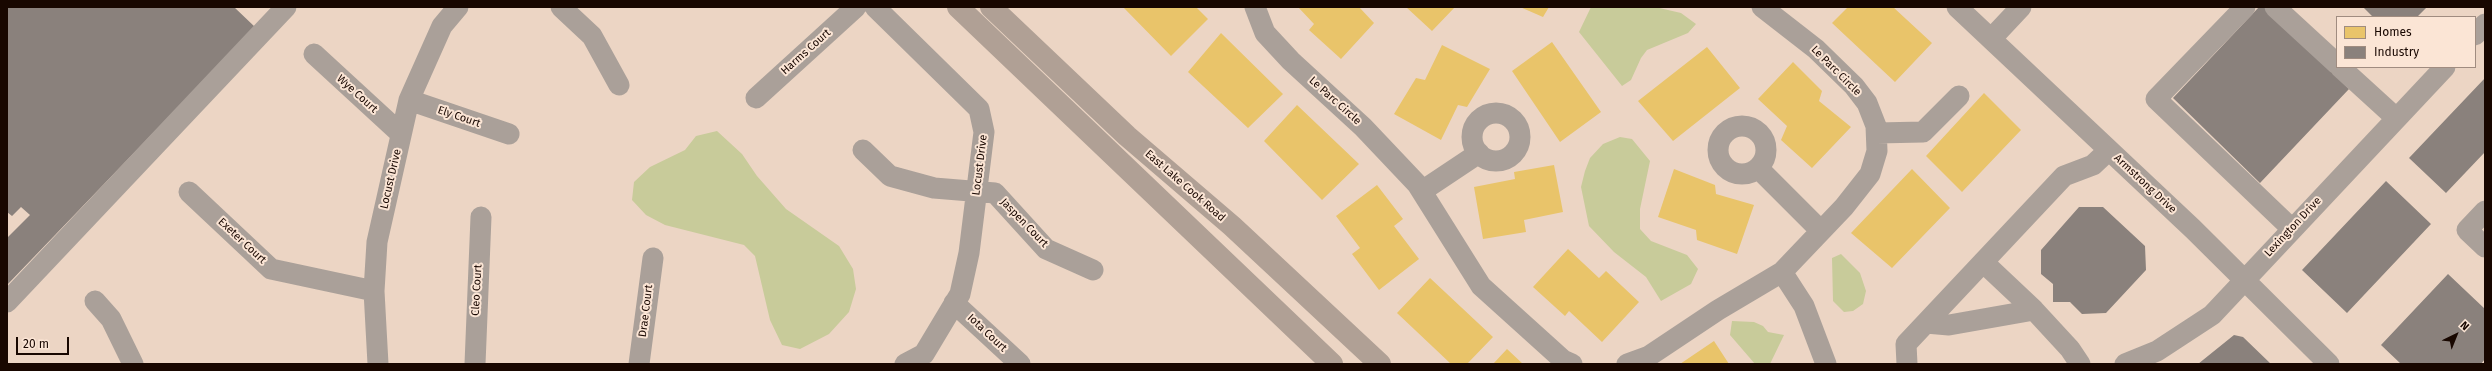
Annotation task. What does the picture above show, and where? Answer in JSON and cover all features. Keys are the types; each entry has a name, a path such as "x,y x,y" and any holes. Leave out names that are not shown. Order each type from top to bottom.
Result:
{"main road":[{"path":"958,7 1332,364"},
{"name":"East Lake Cook Road","path":"990,7 1127,136 1232,226 1380,364"}],"street":[{"path":"7,302 286,7"},
{"name":"Locust Drive","path":"378,364 374,291 377,242 408,100 442,26 458,7"},
{"path":"561,7 592,36 619,85"},
{"name":"Harms Court","path":"756,98 856,7"},
{"name":"Locust Drive","path":"875,7 979,109 984,132 969,253 957,299 924,354 905,364"},
{"name":"Le Parc Circle","path":"1255,7 1265,32 1291,61 1363,127 1422,191 1481,286 1563,360 1572,364"},
{"name":"Le Parc Circle","path":"1627,364 1649,356 1718,310 1782,272 1821,231 1870,174 1877,151 1877,133 1876,126 1867,103 1854,86 1816,49 1762,7"},
{"name":"Armstrong Drive","path":"1957,7 2244,279 2329,364"},
{"path":"1991,39 2022,7"},
{"path":"2245,7 2156,99 2292,229"},
{"path":"2275,7 2336,63"},
{"path":"2476,34 2485,24"},
{"name":"Wye Court","path":"314,54 401,134"},
{"path":"2341,68 2396,118"},
{"name":"Lexington Drive","path":"2125,364 2157,352 2212,315 2244,279 2443,68"},
{"path":"1877,133 1923,132 1959,96"},
{"name":"Ely Court","path":"408,100 509,134"},
{"name":"Jaspen Court","path":"863,150 890,176 934,188 995,193 1046,249 1093,270"},
{"path":"1907,364 1906,344 1926,322 2064,176 2093,165 2109,150"},
{"path":"1422,191 1478,153"},
{"path":"1758,168 1821,231"},
{"name":"Exeter Court","path":"190,192 271,269 374,291"},
{"path":"2485,211 2468,230 2485,247"},
{"name":"Cleo Court","path":"475,364 481,216"},
{"name":"Drae Court","path":"639,364 653,258"},
{"path":"1983,262 2034,310 2070,349 2080,364"},
{"path":"1782,272 1804,306 1826,364"},
{"name":"Iota Court","path":"957,299 1020,364"},
{"path":"95,301 111,319 133,364"},
{"path":"1926,322 1949,325 2034,310"}],"shaded area":[{"path":"1591,7 1655,7 1681,13 1696,24 1688,33 1647,50 1641,58 1631,80 1622,86 1579,32"},
{"path":"717,131 742,154 757,176 786,209 839,246 853,269 856,289 849,312 829,334 800,349 782,345 770,320 755,256 744,245 665,225 646,215 632,200 634,182 650,167 685,150 696,136"},
{"path":"1620,137 1632,139 1650,161 1640,209 1640,229 1651,241 1687,255 1698,269 1691,284 1661,301 1646,277 1614,252 1589,226 1581,187 1585,171 1590,158 1603,144"},
{"path":"1841,254 1860,273 1866,291 1863,304 1853,311 1844,312 1833,301 1832,258"},
{"path":"1732,321 1754,322 1763,326 1768,332 1784,335 1770,364 1755,364 1730,335"}],"building: Homes":[{"path":"1123,7 1196,7 1208,19 1171,56"},
{"path":"1298,7 1359,7 1374,23 1341,59 1309,30 1314,24"},
{"path":"1406,7 1455,7 1432,31"},
{"path":"1520,7 1549,7 1543,17"},
{"path":"1848,7 1893,7 1932,43 1895,82 1832,23"},
{"path":"1221,33 1283,94 1248,128 1188,72"},
{"path":"1552,42 1601,112 1560,142 1512,71"},
{"path":"1442,45 1490,69 1467,107 1458,105 1441,140 1394,114 1416,78 1425,80"},
{"path":"1707,47 1740,88 1673,141 1638,101"},
{"path":"1793,62 1822,91 1819,101 1851,127 1812,168 1781,140 1787,126 1758,99"},
{"path":"1984,93 2021,130 1962,192 1926,156"},
{"path":"1297,105 1359,164 1322,200 1264,141"},
{"path":"1554,165 1563,212 1524,220 1526,232 1483,239 1474,187 1515,179 1514,172"},
{"path":"1674,169 1715,185 1716,194 1754,205 1737,254 1697,240 1696,230 1658,217"},
{"path":"1912,169 1950,208 1892,268 1851,233"},
{"path":"1377,185 1403,219 1394,226 1419,259 1379,290 1352,254 1360,248 1336,216"},
{"path":"1568,249 1599,278 1606,271 1639,302 1602,342 1569,311 1565,316 1533,287"},
{"path":"1430,278 1493,337 1467,364 1451,364 1397,313"},
{"path":"1714,341 1729,364 1680,364"},
{"path":"1507,349 1523,364 1493,364"}],"building: Industry":[{"path":"7,7 234,7 255,27 7,285 7,238 30,215 21,207 12,216 7,212"},
{"path":"2259,7 2265,7 2349,89 2260,183 2173,98"},
{"path":"2363,7 2427,7 2418,16 2372,16"},
{"path":"2485,78 2485,152 2446,193 2409,158"},
{"path":"2386,181 2431,224 2347,313 2302,270"},
{"path":"2079,207 2103,207 2145,246 2146,270 2106,313 2082,314 2070,302 2053,302 2053,284 2041,274 2041,250"},
{"path":"2448,274 2485,309 2485,359 2481,364 2401,364 2381,345"},
{"path":"2234,335 2243,337 2271,364 2198,364"}]}
